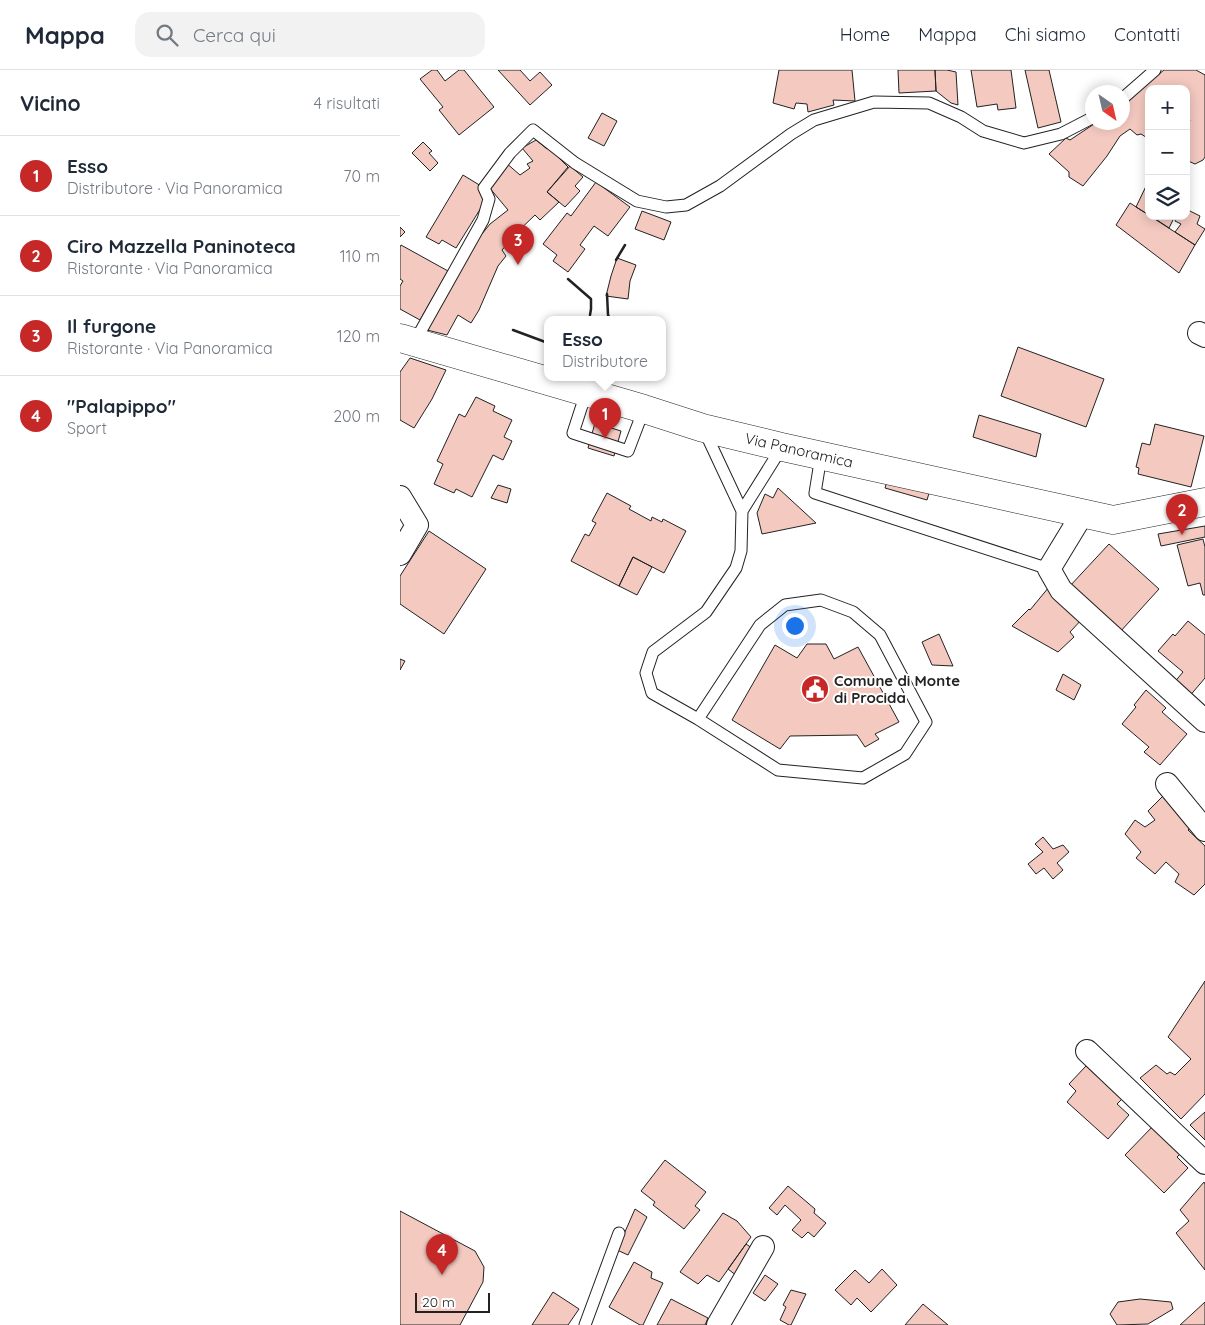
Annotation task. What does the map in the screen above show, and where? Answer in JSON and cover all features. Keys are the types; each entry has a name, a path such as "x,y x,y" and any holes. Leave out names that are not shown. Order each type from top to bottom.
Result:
{"street":[{"name":"Via Panoramica","path":"407,341 544,380"},
{"name":"Via Panoramica","path":"547,381 703,428 1113,520 1205,502"},
{"path":"400,497 417,525 400,554"},
{"path":"1083,513 1049,568 1061,590 1205,721"},
{"path":"1167,784 1205,830"},
{"path":"1087,1051 1205,1163"},
{"path":"718,1325 763,1247"}],"lane":[{"path":"1130,92 1155,70"},
{"path":"407,341 483,220 488,199 484,188 510,153 533,130 575,163 637,201 666,207 686,205 720,186 791,134 814,120 874,102 928,103 961,117 983,131 1024,143 1061,134 1085,122"},
{"path":"586,392 573,433 628,451 644,409"},
{"path":"698,719 760,625 785,605 820,600 853,612 880,635 926,722 905,754 863,778 778,770 698,719 652,693 646,673 653,652 706,612 736,568 741,551 742,511 703,428"},
{"path":"742,511 782,447"},
{"path":"821,456 816,493 1049,568"},
{"path":"585,1325 619,1233"}],"building":[{"path":"432,70 437,70 445,81 459,70 464,70 494,107 459,135 439,110 443,107 420,79"},
{"path":"498,70 520,70 530,81 540,72 552,85 530,105"},
{"path":"779,70 852,70 855,101 833,100 834,105 808,112 807,104 796,103 794,109 773,103"},
{"path":"898,70 935,70 936,91 899,93"},
{"path":"935,70 956,72 958,105 951,103 936,91"},
{"path":"971,70 1011,70 1016,108 998,110 997,104 977,107"},
{"path":"1025,70 1049,70 1061,122 1038,128"},
{"path":"1164,70 1196,70 1205,75 1205,157 1203,160 1195,164 1190,162 1190,85 1145,85"},
{"path":"1145,85 1145,136 1141,134 1137,135 1130,129 1130,98"},
{"path":"602,113 617,121 604,146 588,138"},
{"path":"1085,130 1129,130 1120,136 1083,186 1069,177 1069,172 1049,154 1066,138 1070,140"},
{"path":"536,140 547,149 548,147 568,167 547,192 559,202 540,220 535,215 510,239 502,250 506,256 498,266 479,310 471,323 458,315 447,335 427,330 477,240 490,224 508,210 488,186 505,162 520,175 530,168 527,164 533,161 522,148"},
{"path":"423,142 432,151 429,153 438,163 430,171 412,153"},
{"path":"570,166 583,177 575,186 580,191 565,207 547,192"},
{"path":"463,175 481,186 484,203 456,248 442,240 439,244 426,237"},
{"path":"596,182 630,207 608,236 594,226 580,245 585,249 568,272 553,261 557,255 543,244 567,213 571,216"},
{"path":"1145,188 1145,213 1136,207"},
{"path":"1130,203 1145,213 1145,220 1156,220 1195,245 1179,273 1116,225"},
{"path":"642,211 671,222 664,240 635,229"},
{"path":"1190,211 1200,216 1197,224 1205,229 1195,245 1175,232 1181,224 1175,221 1190,220"},
{"path":"1157,220 1173,220 1169,228"},
{"path":"400,227 405,232 400,237"},
{"path":"401,245 448,271 420,320 400,309 400,286 403,281 400,279"},
{"path":"617,258 636,265 630,281 628,299 606,296"},
{"path":"1018,347 1104,379 1086,427 1001,396"},
{"path":"410,358 446,370 432,399 414,428 400,420 400,372"},
{"path":"476,397 495,406 493,411 512,420 504,437 512,441 503,460 493,455 472,497 456,489 454,493 434,484 443,464 437,461 459,414 465,417"},
{"path":"979,415 1041,434 1036,457 973,437"},
{"path":"595,423 621,431 614,456 588,448"},
{"path":"1155,424 1204,436 1191,487 1138,474 1139,468 1136,467 1142,443 1150,445"},
{"path":"888,478 930,490 927,500 885,488"},
{"path":"498,485 511,489 507,503 491,498"},
{"path":"778,488 816,523 762,534 757,513 765,494 773,498"},
{"path":"607,493 631,506 629,509 651,521 652,517 662,522 663,519 686,531 664,573 633,557 619,586 571,561 585,534 589,536 596,523 592,521"},
{"path":"1205,526 1205,537 1161,546 1158,534"},
{"path":"429,531 486,569 444,634 400,604 400,576"},
{"path":"1203,539 1205,547 1205,595 1203,595 1200,583 1188,586 1177,545"},
{"path":"1109,544 1159,589 1120,632 1069,587"},
{"path":"633,557 652,567 637,595 619,586"},
{"path":"1049,587 1084,617 1070,632 1074,637 1058,652 1012,626 1030,610"},
{"path":"1188,621 1205,635 1205,678 1188,698 1173,684 1183,672 1158,651"},
{"path":"939,634 953,666 932,665 922,642"},
{"name":"Comune di Monte di Procida","path":"807,644 826,644 834,659 858,647 899,722 875,734 879,739 865,747 857,735 790,736 780,749 732,720 775,645 797,658"},
{"path":"400,659 405,661 400,670"},
{"path":"1063,674 1081,685 1074,700 1056,690"},
{"path":"1146,690 1166,708 1162,712 1187,734 1160,765 1144,752 1149,747 1122,724 1136,707 1134,705"},
{"path":"1165,794 1194,825 1188,830 1205,846 1205,884 1194,895 1175,882 1179,874 1166,862 1155,874 1136,858 1141,852 1125,834 1135,820 1145,827 1155,820 1148,811"},
{"path":"1043,837 1053,849 1063,845 1069,852 1057,863 1063,870 1053,879 1044,868 1036,874 1028,864 1043,852 1035,844"},
{"path":"1205,981 1205,1094 1181,1119 1140,1078 1156,1065 1167,1074 1170,1072 1175,1075 1191,1059 1168,1037"},
{"path":"1086,1066 1122,1099 1117,1104 1129,1115 1108,1139 1067,1102 1076,1091 1069,1084"},
{"path":"1205,1112 1205,1140 1190,1125"},
{"path":"1154,1125 1182,1152 1177,1157 1188,1168 1164,1193 1125,1155"},
{"path":"665,1160 706,1192 695,1206 700,1210 684,1229 653,1205 655,1202 641,1191"},
{"path":"1204,1182 1205,1270 1176,1233 1189,1221 1180,1210"},
{"path":"788,1186 815,1209 814,1213 826,1223 814,1237 808,1232 802,1238 792,1230 801,1220 785,1205 777,1215 769,1208"},
{"path":"635,1209 647,1217 628,1255 617,1250"},
{"path":"400,1211 475,1251 484,1267 483,1282 460,1325 400,1325"},
{"path":"723,1213 737,1221 751,1237 719,1282 707,1275 698,1284 680,1272"},
{"path":"746,1244 755,1250 737,1276 728,1269"},
{"path":"634,1262 652,1272 651,1278 663,1283 643,1325 609,1307"},
{"path":"882,1269 897,1285 871,1312 857,1298 851,1305 835,1290 855,1270 869,1283"},
{"path":"765,1275 778,1284 765,1301 753,1293"},
{"path":"791,1290 806,1294 791,1325 789,1325 780,1320 786,1307 783,1305"},
{"path":"553,1292 579,1309 568,1325 532,1325"},
{"path":"671,1299 708,1318 705,1325 657,1325"},
{"path":"1140,1299 1171,1302 1173,1309 1148,1324 1117,1325 1110,1314 1118,1302"},
{"path":"1205,1302 1205,1325 1180,1325"},
{"path":"923,1304 948,1325 905,1325"}],"wall":[{"path":"616,260 625,245"},
{"path":"568,279 591,299 590,315"},
{"path":"607,294 609,316"},
{"path":"513,330 544,342"}],"place":[{"name":"Il furgone","path":"518,265"},
{"name":"Esso","path":"605,439"},
{"name":"Ciro Mazzella Paninoteca","path":"1182,535"},
{"name":"Comune di Monte di Procida","path":"815,689"},
{"name":"\"Palapippo\"","path":"442,1275"}]}
